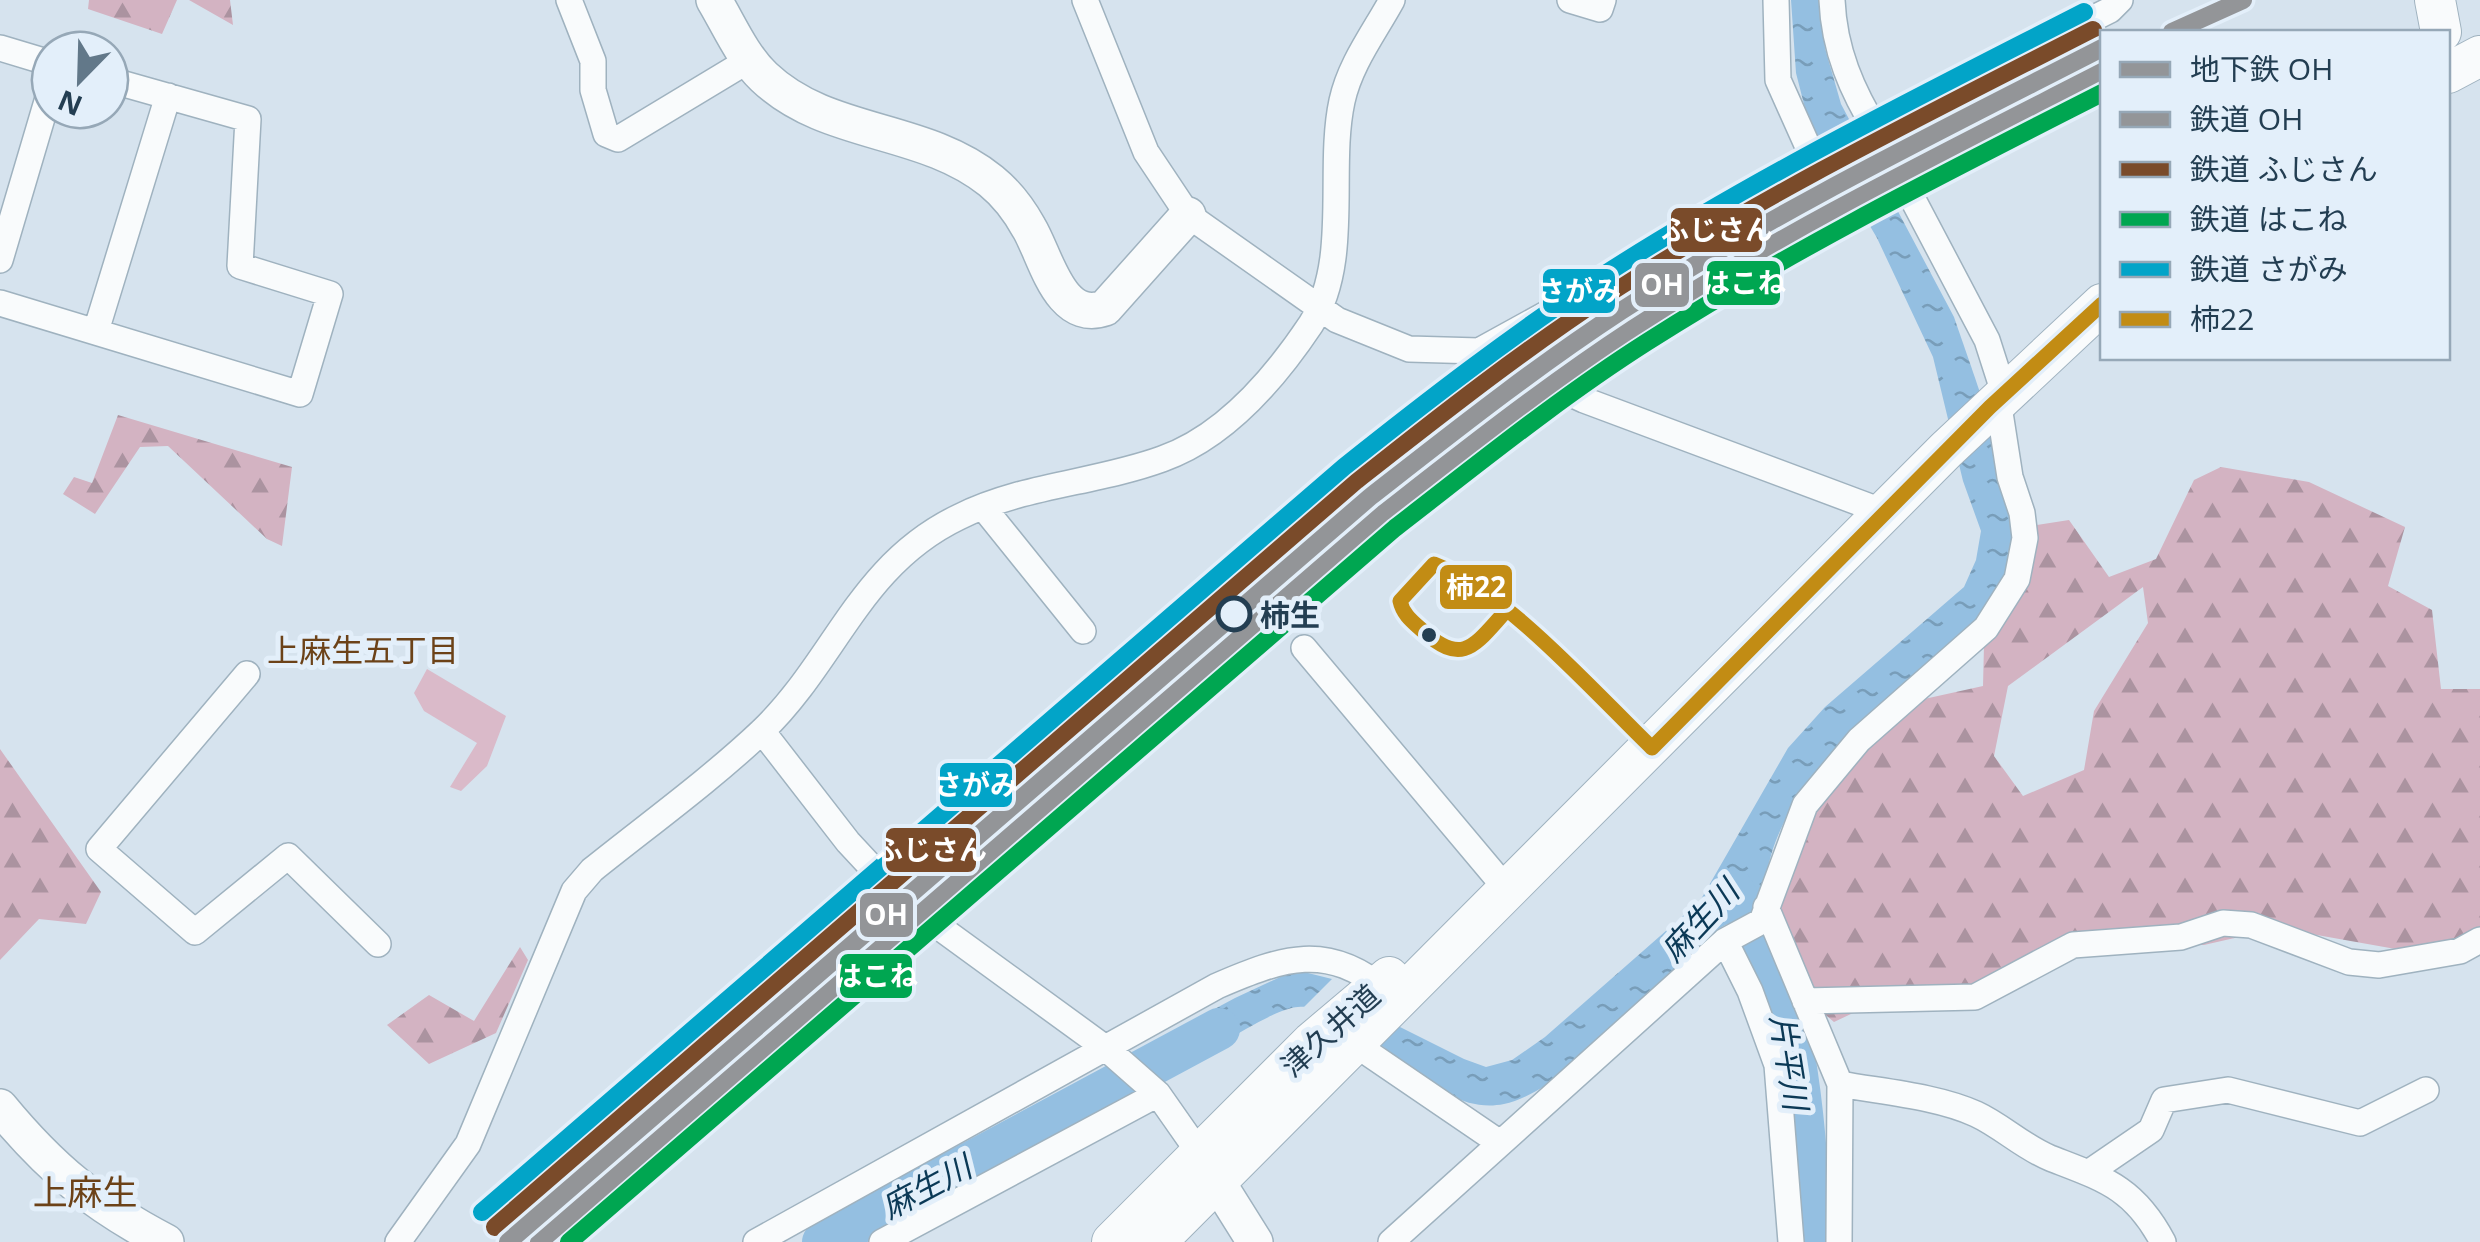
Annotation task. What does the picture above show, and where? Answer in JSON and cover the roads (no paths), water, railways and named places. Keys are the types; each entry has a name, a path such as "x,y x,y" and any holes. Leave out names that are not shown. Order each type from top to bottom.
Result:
{"main road":[{"path":"2435,0 2441,30"},
{"path":"2450,72 2480,56"},
{"name":"津久井道","path":"1112,1242 1208,1167 1344,1034 1564,837 1946,450 2100,306"},
{"name":"津久井道","path":"1156,1242 1208,1167"}],"street":[{"path":"570,0 593,61 592,90 606,134 618,139 750,60"},
{"path":"714,0 764,76 810,109 919,142 966,163 992,182 1013,202 1031,230 1060,291 1084,310 1105,308 1188,215"},
{"path":"1085,0 1146,152 1188,215 1270,269 1319,309 1409,349 1479,352 1584,400 1884,512"},
{"path":"398,1242 468,1144 574,892 592,870 762,731 878,575 919,539 983,507 1045,487 1163,459 1195,444 1254,396 1319,309 1338,208 1342,100 1364,47 1392,0"},
{"path":"1570,0 1600,9 1603,0"},
{"path":"1776,0 1778,80 1822,164"},
{"path":"1832,0 1842,62 1876,134"},
{"path":"1479,352 2110,10 2120,0"},
{"path":"0,48 30,57"},
{"path":"0,303 300,394 330,294 240,266 248,119 130,86"},
{"path":"96,331 168,96"},
{"path":"0,260 38,130"},
{"path":"1391,1242 1728,939 1764,914 1805,805 1859,740 1986,628 2017,578 2025,538 2022,513 2010,477 1986,340 1909,192"},
{"path":"983,507 1083,631"},
{"path":"1304,648 1507,888"},
{"path":"246,674 99,849 195,932 288,856 378,944"},
{"path":"762,731 848,842 902,900 1111,1053 1154,1091 1255,1242"},
{"path":"1764,914 1840,1084 1839,1242"},
{"path":"1805,1001 1974,997 2073,945 2181,937 2223,923 2251,925 2349,962 2380,965 2460,952 2480,940"},
{"path":"1728,939 1776,1065 1791,1242"},
{"path":"756,1242 1111,1053 1217,986 1269,964 1299,957 1334,961 1387,995"},
{"path":"1344,1034 1500,1143"},
{"path":"1840,1084 1975,1114 2047,1157 2091,1171 2126,1192 2151,1218 2163,1242"},
{"path":"2091,1171 2150,1130 2164,1100 2228,1090 2360,1123 2426,1090"},
{"path":"882,1242 1154,1091"},
{"path":"0,1107 50,1167 122,1219 166,1242"}],"water":[{"path":"1791,0 1821,0 1825,48 1841,104 1954,317 1995,439 2011,507 2012,558 2001,585 1966,633 1849,732 1829,755 1784,823 1760,894 1751,909 1713,933 1585,1056 1529,1095 1504,1104 1476,1104 1449,1095 1349,1022 1324,1010 1298,1007 1256,1023 1178,1069 1157,1040 1291,972 1332,979 1392,1023 1464,1059 1486,1067 1512,1060 1545,1037 1700,901 1788,748 1825,707 1964,587 1976,560 1981,531 1963,481 1933,357 1877,238 1808,120 1796,73"}],"waterway":[{"name":"片平川","path":"1734,891 1786,1015 1802,1112 1813,1242"},
{"name":"麻生川","path":"823,1242 1219,1029"}],"metro line":[{"name":"OH","path":"2176,30 2243,0"},
{"name":"OH","path":"508,1242 1370,497 1494,401 1621,311 1738,240 2100,49"}],"rail line":[{"name":"さがみ","path":"482,1212 1344,467 1470,370 1599,278 1717,206 2084,12"},
{"name":"ふじさん","path":"495,1227 1357,482 1483,384 1613,293 1730,222 2093,30"},
{"name":"OH","path":"539,1242 1383,512 1507,417 1634,327 1748,257 2100,71"},
{"name":"はこね","path":"569,1242 1395,528 1519,432 1614,363 1758,275 2100,94"}],"place":[{"name":"柿生","path":"1234,614"}],"district":[{"name":"上麻生五丁目","path":"363,649"},
{"name":"上麻生","path":"85,1191"}]}
